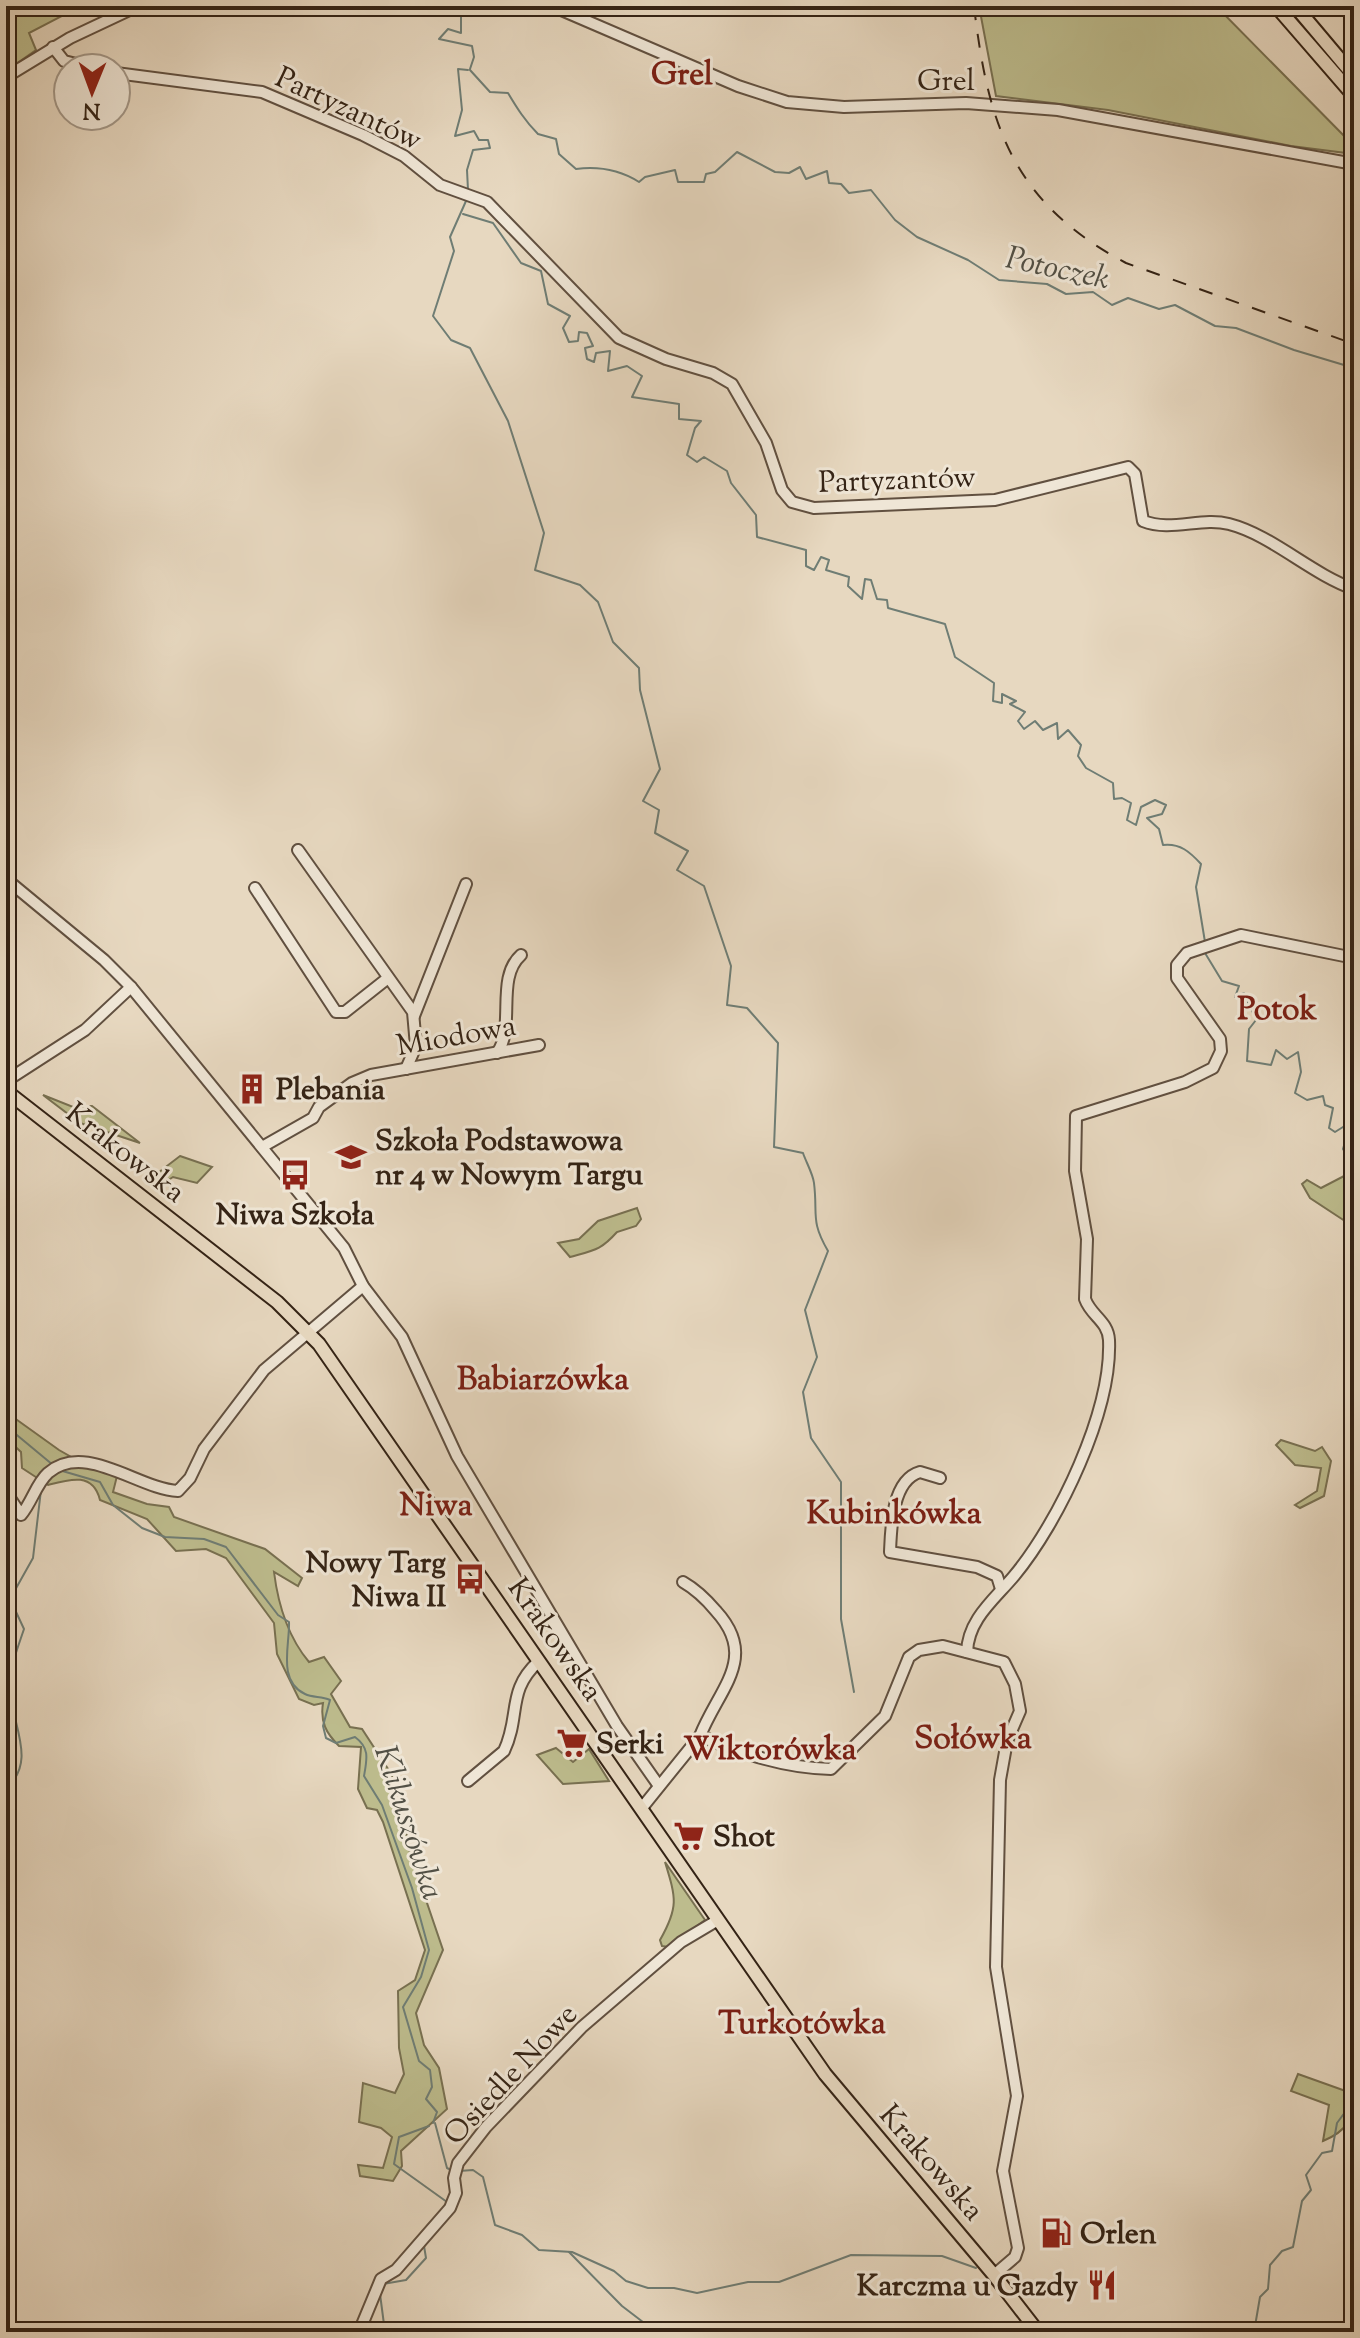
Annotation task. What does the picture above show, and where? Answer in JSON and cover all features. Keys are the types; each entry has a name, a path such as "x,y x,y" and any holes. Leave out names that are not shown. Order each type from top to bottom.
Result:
{"main road":[{"path":"1276,6 1354,96"},
{"path":"1295,6 1354,76"},
{"name":"Krakowska","path":"6,1091 277,1302 310,1333 825,2074 1038,2332"}],"street":[{"path":"6,77 53,47 138,6"},
{"name":"Grel","path":"552,6 746,89 787,102 844,107 966,103 1058,110 1354,164"},
{"path":"53,47 57,52"},
{"name":"Partyzantów","path":"132,75 262,92 363,135 404,156 440,185 487,202 619,338 666,359 713,373 732,384 766,443 782,490 800,505 828,508 995,500 1128,467 1135,474 1143,521 1155,526 1226,523 1256,535 1354,589"},
{"path":"298,850 413,1012 416,1046 406,1069"},
{"path":"6,879 104,960 131,987 344,1248 363,1286 402,1337 457,1456 617,1726 659,1786"},
{"path":"413,1018 466,884"},
{"path":"255,888 336,1012 345,1012 388,978"},
{"path":"967,1652 973,1629 1038,1542 1096,1425 1104,1394 1109,1340 1106,1324 1085,1299 1087,1239 1075,1171 1073,1122 1080,1114 1185,1082 1213,1068 1221,1051 1220,1039 1177,978 1177,965 1187,953 1204,944 1241,935 1354,958"},
{"path":"497,1053 504,1040 509,986 516,959 521,955"},
{"path":"6,1081 85,1030 131,987"},
{"name":"Miodowa","path":"262,1147 313,1118 319,1107 352,1083 406,1069 539,1045"},
{"path":"6,1492 21,1515 47,1475 61,1466 79,1462 178,1491 190,1478 204,1449 264,1370 363,1286"},
{"path":"940,1478 920,1472 906,1480 898,1494 890,1552 977,1567 997,1576 1001,1589"},
{"path":"641,1809 700,1736 726,1685 736,1657 737,1640 728,1624 698,1590 683,1582"},
{"path":"700,1736 761,1759 801,1769 831,1769 885,1716 909,1657 930,1645 1004,1662 1020,1699 1020,1711 1007,1741 1000,1780 996,1967 1017,2096 1003,2171 1018,2248 1015,2257 994,2275"},
{"path":"468,1781 504,1751 517,1690 539,1661"},
{"name":"Osiedle Nowe","path":"359,2332 381,2279 396,2270 450,2208 456,2193 455,2171 486,2127 582,2027 681,1942 718,1920"}],"shaded area":[{"path":"6,6 55,6 62,16 29,33 36,50 6,71"},
{"path":"979,6 1216,6 1354,146 1354,154 1291,146 1108,110 996,96"},
{"path":"43,1095 73,1107 92,1106 140,1143 80,1123"},
{"path":"180,1156 212,1167 197,1183 173,1177 156,1188 150,1179"},
{"path":"1344,1176 1354,1186 1354,1227 1310,1198 1302,1184 1307,1180 1321,1188"},
{"path":"637,1208 641,1219 636,1226 617,1232 597,1249 570,1257 558,1243 579,1239 598,1221"},
{"path":"6,1412 59,1450 89,1467 117,1476 113,1492 147,1504 169,1507 174,1517 265,1549 302,1578 298,1586 274,1572 285,1620 309,1662 324,1657 341,1681 331,1694 350,1727 362,1729 392,1775 392,1797 404,1821 410,1853 443,1950 416,2013 424,2045 439,2068 447,2109 401,2151 402,2166 393,2181 360,2176 358,2165 383,2168 392,2137 381,2128 359,2122 363,2083 395,2093 404,2074 399,2048 398,1991 415,1980 425,1950 383,1822 377,1810 367,1808 358,1789 361,1747 339,1746 325,1727 323,1703 314,1705 299,1699 277,1654 274,1623 226,1558 206,1549 176,1551 147,1519 100,1500 97,1491 86,1481 72,1480 48,1485 22,1468 21,1452 6,1438"},
{"path":"1281,1440 1315,1451 1322,1447 1331,1461 1324,1496 1300,1508 1295,1505 1317,1491 1321,1468 1295,1465 1276,1445"},
{"path":"556,1748 573,1762 589,1749 609,1781 563,1784 537,1755"},
{"path":"665,1862 705,1920 669,1947 662,1946 660,1940 674,1902"},
{"path":"1298,2074 1354,2094 1348,2123 1323,2141 1329,2105 1291,2091"}],"waterway":[{"name":"Potoczek","path":"444,6 448,15 461,16 461,33 448,29 439,39 472,46 474,57 470,69"},
{"path":"468,70 458,69 462,110 455,136 474,131 479,140 488,140 490,148 473,150 467,170 468,190"},
{"name":"Potoczek","path":"470,70 490,92 508,93 533,129 538,134 556,139 559,154 576,169 609,170 639,182 645,177 675,170 678,182 704,182 706,174 715,172 737,152 775,172 789,173 800,167 806,179 827,171 829,183 841,184 849,193 871,190 895,220 917,237 968,260 999,280 1047,284 1066,294 1093,292 1112,305 1128,298 1159,309 1175,305 1215,326 1236,328 1354,368"},
{"path":"466,201 450,237 454,251 433,316 451,340 470,348 508,421 544,533 535,570 580,585 598,602 613,642 639,668 640,690 660,769 643,801 659,810 655,833 688,851 677,870 704,886 731,966 727,1005 747,1008 778,1043 774,1147 803,1153 813,1179 817,1224 828,1251 805,1310 817,1357 803,1392 811,1438 841,1482 841,1619 854,1692"},
{"path":"463,214 493,223 521,263 541,271 548,304 570,316 563,328 569,342 578,341 579,332 587,333 593,346 585,348 587,359 594,362 596,353 610,351 608,371 627,366 642,376 632,397 679,404 679,419 701,421 695,428 687,455 697,462 704,457 727,471 731,483 756,515 757,537 806,550 806,566 814,570 821,557 829,560 826,570 849,577 848,586 862,599 865,579 871,580 877,599 887,600 888,608 945,624 955,657 994,683 993,701 1002,703 1002,694 1016,701 1010,704 1025,712 1018,721 1024,729 1035,721 1043,730 1057,723 1058,739 1068,730 1081,745 1078,756 1086,768 1113,783 1114,799 1122,798 1131,803 1127,820 1136,825 1141,807 1155,800 1166,805 1162,814 1147,818 1159,829 1163,845 1184,849 1201,864 1196,887 1205,942"},
{"path":"1205,953 1222,981 1239,986 1235,997 1244,993 1256,1020 1249,1029 1247,1061 1271,1065 1276,1050 1287,1059 1298,1052 1301,1072 1295,1093 1307,1100 1323,1096 1325,1105 1333,1108 1329,1128 1335,1132 1351,1122 1343,1149 1349,1159 1348,1174 1354,1175 1350,1197 1354,1197"},
{"name":"Klikuszówka","path":"6,1426 53,1465"},
{"name":"Klikuszówka","path":"59,1470 100,1482 113,1505 142,1528 165,1537 204,1539 226,1547 278,1615 289,1622 288,1672 296,1688 305,1694 330,1700 323,1726 326,1738 336,1743 355,1737 363,1745 366,1759 364,1776 382,1805 412,1888 429,1950 421,1977 403,2007 419,2061 430,2070 432,2087 426,2099 437,2112 433,2123"},
{"path":"6,1788 15,1778 22,1754 10,1689 13,1665 24,1629 10,1599 33,1558 41,1490"},
{"path":"1254,2332 1260,2297 1268,2289 1270,2265 1282,2251 1293,2247 1302,2201 1311,2190 1306,2175 1322,2153 1332,2151 1337,2123 1354,2100"},
{"path":"435,2123 447,2168 453,2171"},
{"name":"Klikuszówka","path":"429,2126 399,2137 394,2164 447,2202"},
{"path":"459,2171 473,2170 483,2177 495,2225 522,2235 539,2250 572,2252 614,2271 626,2281 648,2288 674,2288 697,2293 748,2282 779,2282 851,2255 942,2256 976,2268"},
{"name":"Klikuszówka","path":"445,2221 454,2211"},
{"name":"Klikuszówka","path":"383,2284 406,2280 426,2258 424,2246"},
{"path":"569,2252 622,2306 656,2332"},
{"name":"Klikuszówka","path":"380,2294 385,2332"}],"railway":[{"path":"974,6 980,49 998,124 1013,157 1032,187 1057,214 1088,240 1126,263 1354,344"}],"place":[{"name":"Plebania","path":"252,1089"},
{"name":"Szkoła Podstawowa nr 4 w Nowym Targu","path":"351,1157"},
{"name":"Niwa Szkoła","path":"295,1175"},
{"name":"Nowy Targ Niwa II","path":"470,1579"},
{"name":"Serki","path":"572,1743"},
{"name":"Shot","path":"689,1836"},
{"name":"Orlen","path":"1056,2233"},
{"name":"Karczma u Gazdy","path":"1102,2285"}],"district":[{"name":"Grel","path":"682,73"},
{"name":"Potok","path":"1277,1008"},
{"name":"Babiarzówka","path":"543,1378"},
{"name":"Niwa","path":"436,1504"},
{"name":"Kubinkówka","path":"894,1512"},
{"name":"Sołówka","path":"973,1737"},
{"name":"Wiktorówka","path":"770,1748"},
{"name":"Turkotówka","path":"802,2022"}]}
